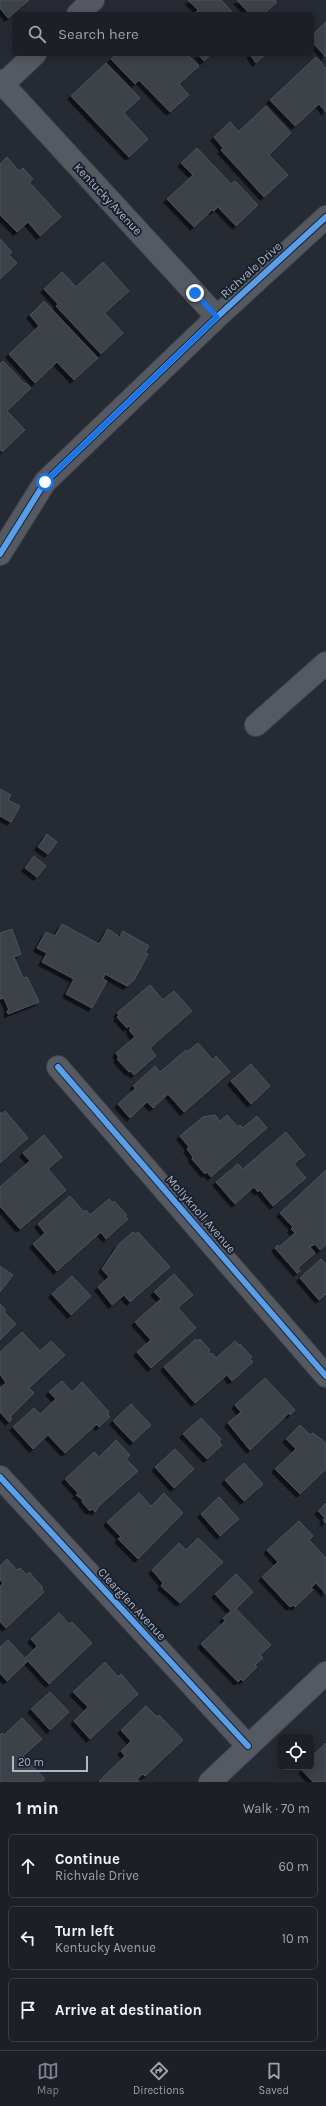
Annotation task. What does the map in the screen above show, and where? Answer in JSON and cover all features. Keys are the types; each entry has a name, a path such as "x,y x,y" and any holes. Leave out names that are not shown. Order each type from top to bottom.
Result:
{"street":[{"path":"80,12 93,0"},
{"path":"1,84 33,56"},
{"name":"Kentucky Avenue","path":"1,84 217,317"},
{"name":"Richvale Drive","path":"0,554 45,482 217,317 326,217"},
{"path":"256,725 326,663"},
{"name":"Mollyknoll Avenue","path":"58,1067 326,1376"},
{"name":"Clearglen Avenue","path":"0,1477 248,1746"},
{"path":"210,1782 326,1673"}],"building":[{"path":"0,0 29,0 15,12 12,12 12,15 8,18 0,8"},
{"path":"188,0 221,0 232,12 196,12 198,10"},
{"path":"237,0 275,0 277,2 266,12 248,12"},
{"path":"326,22 326,57 314,44 314,33"},
{"path":"114,56 189,56 199,66 179,84 189,95 170,112 139,80 135,84 111,59"},
{"path":"200,56 209,56 204,61"},
{"path":"251,56 264,56 256,63"},
{"path":"316,57 326,68 326,112 319,104 295,126 270,100"},
{"path":"106,63 140,98 124,113 148,139 129,157 71,96"},
{"path":"266,106 291,133 269,155 288,175 264,197 221,150 223,148 214,137 230,122 240,133 239,131"},
{"path":"197,148 231,184 235,181 258,205 236,226 218,207 214,211 212,210 194,227 167,199 193,175 181,163"},
{"path":"7,157 19,171 23,168 33,179 29,182 61,217 40,236 28,222 17,232 0,215 0,164"},
{"path":"0,239 12,252 9,255 17,263 0,279"},
{"path":"103,262 129,291 105,313 123,333 101,354 56,306 58,304 44,289 62,272 76,287"},
{"path":"44,301 98,358 74,380 57,362 35,383 9,354 39,326 30,315"},
{"path":"3,361 25,384 26,383 31,388 7,411 25,430 2,452 0,449 0,364"},
{"path":"0,789 11,795 8,800 20,806 11,822 0,816"},
{"path":"47,834 57,842 48,854 38,847"},
{"path":"34,856 46,866 37,877 25,868"},
{"path":"62,924 99,944 108,929 120,937 123,931 149,946 145,953 148,954 134,980 127,986 105,974 103,979 107,981 92,1008 66,994 74,979 42,962 47,953 37,948 46,932 55,936"},
{"path":"12,929 21,954 14,957 23,978 27,977 39,1002 8,1014 7,1011 9,1010 4,998 0,999 0,933"},
{"path":"150,985 163,1000 174,991 192,1011 150,1048 156,1056 134,1075 131,1071 129,1072 117,1059 119,1058 116,1053 135,1037 129,1030 131,1029 129,1026 127,1028 117,1017 119,1015 117,1013"},
{"path":"198,1043 213,1060 216,1056 230,1072 184,1112 168,1094 153,1108 147,1102 130,1118 118,1104 136,1088 133,1086 155,1066 160,1072 186,1050 187,1052"},
{"path":"251,1064 270,1086 251,1104 231,1081"},
{"path":"5,1111 28,1138 0,1163 0,1112 2,1114"},
{"path":"215,1115 220,1121 227,1115 238,1127 240,1125 243,1128 257,1116 267,1128 211,1177 207,1172 205,1174 192,1159 193,1157 187,1149 189,1147 180,1136 203,1117"},
{"path":"286,1132 305,1155 294,1164 306,1178 273,1206 260,1190 258,1192 254,1187 235,1204 216,1182 238,1164 243,1169"},
{"path":"44,1135 62,1157 48,1169 66,1190 20,1229 0,1206 0,1187 30,1161 23,1153"},
{"path":"326,1170 326,1245 320,1250 315,1244 310,1247 315,1253 298,1268 300,1271 297,1273 275,1248 278,1245 279,1247 295,1233 291,1229 293,1227 280,1213"},
{"path":"70,1196 84,1212 86,1210 90,1215 109,1199 113,1203 114,1201 127,1215 125,1216 128,1219 106,1239 101,1232 57,1271 33,1244 45,1233 38,1224"},
{"path":"133,1232 136,1234 138,1232 170,1267 130,1302 124,1295 112,1305 98,1287 109,1277 102,1269 119,1244"},
{"path":"321,1259 326,1264 326,1294 319,1300 300,1278"},
{"path":"0,1266 13,1275 0,1292"},
{"path":"174,1274 193,1295 178,1308 196,1328 151,1368 137,1352 151,1340 135,1322 161,1299 154,1292"},
{"path":"72,1276 91,1296 71,1315 52,1294"},
{"path":"0,1304 6,1310 4,1312 16,1324 0,1340"},
{"path":"22,1332 40,1351 51,1341 65,1355 29,1388 34,1393 10,1417 12,1419 9,1422 0,1412 0,1388 6,1383 0,1374 0,1352"},
{"path":"196,1339 198,1341 200,1339 210,1350 208,1352 210,1354 212,1353 216,1358 235,1341 239,1345 240,1344 252,1357 250,1359 253,1362 232,1381 227,1375 195,1403 164,1367"},
{"path":"265,1378 295,1410 290,1415 289,1413 250,1450 228,1423 241,1412 235,1405"},
{"path":"62,1381 72,1392 82,1382 109,1412 107,1413 110,1417 99,1427 97,1424 65,1453 48,1435 33,1449 13,1427 34,1408 40,1414 56,1399 49,1392"},
{"path":"131,1404 151,1425 133,1442 113,1421"},
{"path":"201,1418 221,1439 219,1442 222,1445 207,1459 183,1434"},
{"path":"300,1425 310,1435 313,1433 326,1443 326,1469 300,1494 275,1469 296,1449 286,1439"},
{"path":"116,1440 130,1455 126,1459 138,1471 99,1506 95,1512 92,1509 90,1511 82,1502 83,1500 76,1495 78,1493 65,1479 94,1452 99,1457"},
{"path":"175,1449 194,1469 174,1488 155,1467"},
{"path":"244,1463 263,1484 244,1501 225,1480"},
{"path":"139,1493 151,1506 164,1493 183,1513 138,1559 118,1539 121,1537 107,1522"},
{"path":"219,1497 239,1519 220,1536 201,1514"},
{"path":"326,1503 326,1523 323,1520 325,1518 318,1511"},
{"path":"299,1521 313,1536 309,1540 326,1558 326,1594 316,1583 311,1588 313,1590 295,1607 293,1605 290,1607 262,1577 278,1562 267,1550"},
{"path":"198,1538 223,1562 180,1603 161,1586 163,1583 152,1570 179,1543 186,1550"},
{"path":"7,1559 17,1570 20,1568 27,1575 29,1572 43,1588 41,1589 44,1592 6,1628 0,1622 0,1586 3,1583 0,1580 0,1566"},
{"path":"236,1574 253,1592 236,1609 271,1645 260,1655 263,1658 255,1665 257,1667 243,1681 241,1679 238,1682 201,1644 225,1621 223,1618 231,1611 215,1594"},
{"path":"59,1613 69,1624 72,1622 92,1643 49,1684 28,1661 7,1681 0,1673 0,1647 8,1640 25,1658 37,1646 31,1639"},
{"path":"105,1662 118,1677 121,1674 138,1694 90,1739 74,1721 88,1707 73,1692"},
{"path":"50,1692 69,1712 50,1730 31,1709"},
{"path":"146,1706 157,1717 159,1715 183,1740 145,1776 143,1774 137,1779 139,1782 100,1782 99,1781 125,1756 121,1751 131,1741 121,1730"},
{"path":"22,1718 42,1739 23,1756 45,1779 41,1782 0,1782 0,1735 2,1733 4,1735"},
{"path":"326,1743 326,1782 313,1782 302,1770 314,1770 314,1754"}],"cycle path":[{"path":"0,554 45,482 217,317 326,217"},
{"path":"58,1067 326,1376"},
{"path":"0,1477 248,1746"}],"route":[{"path":"45,482 217,317 195,293"}]}
